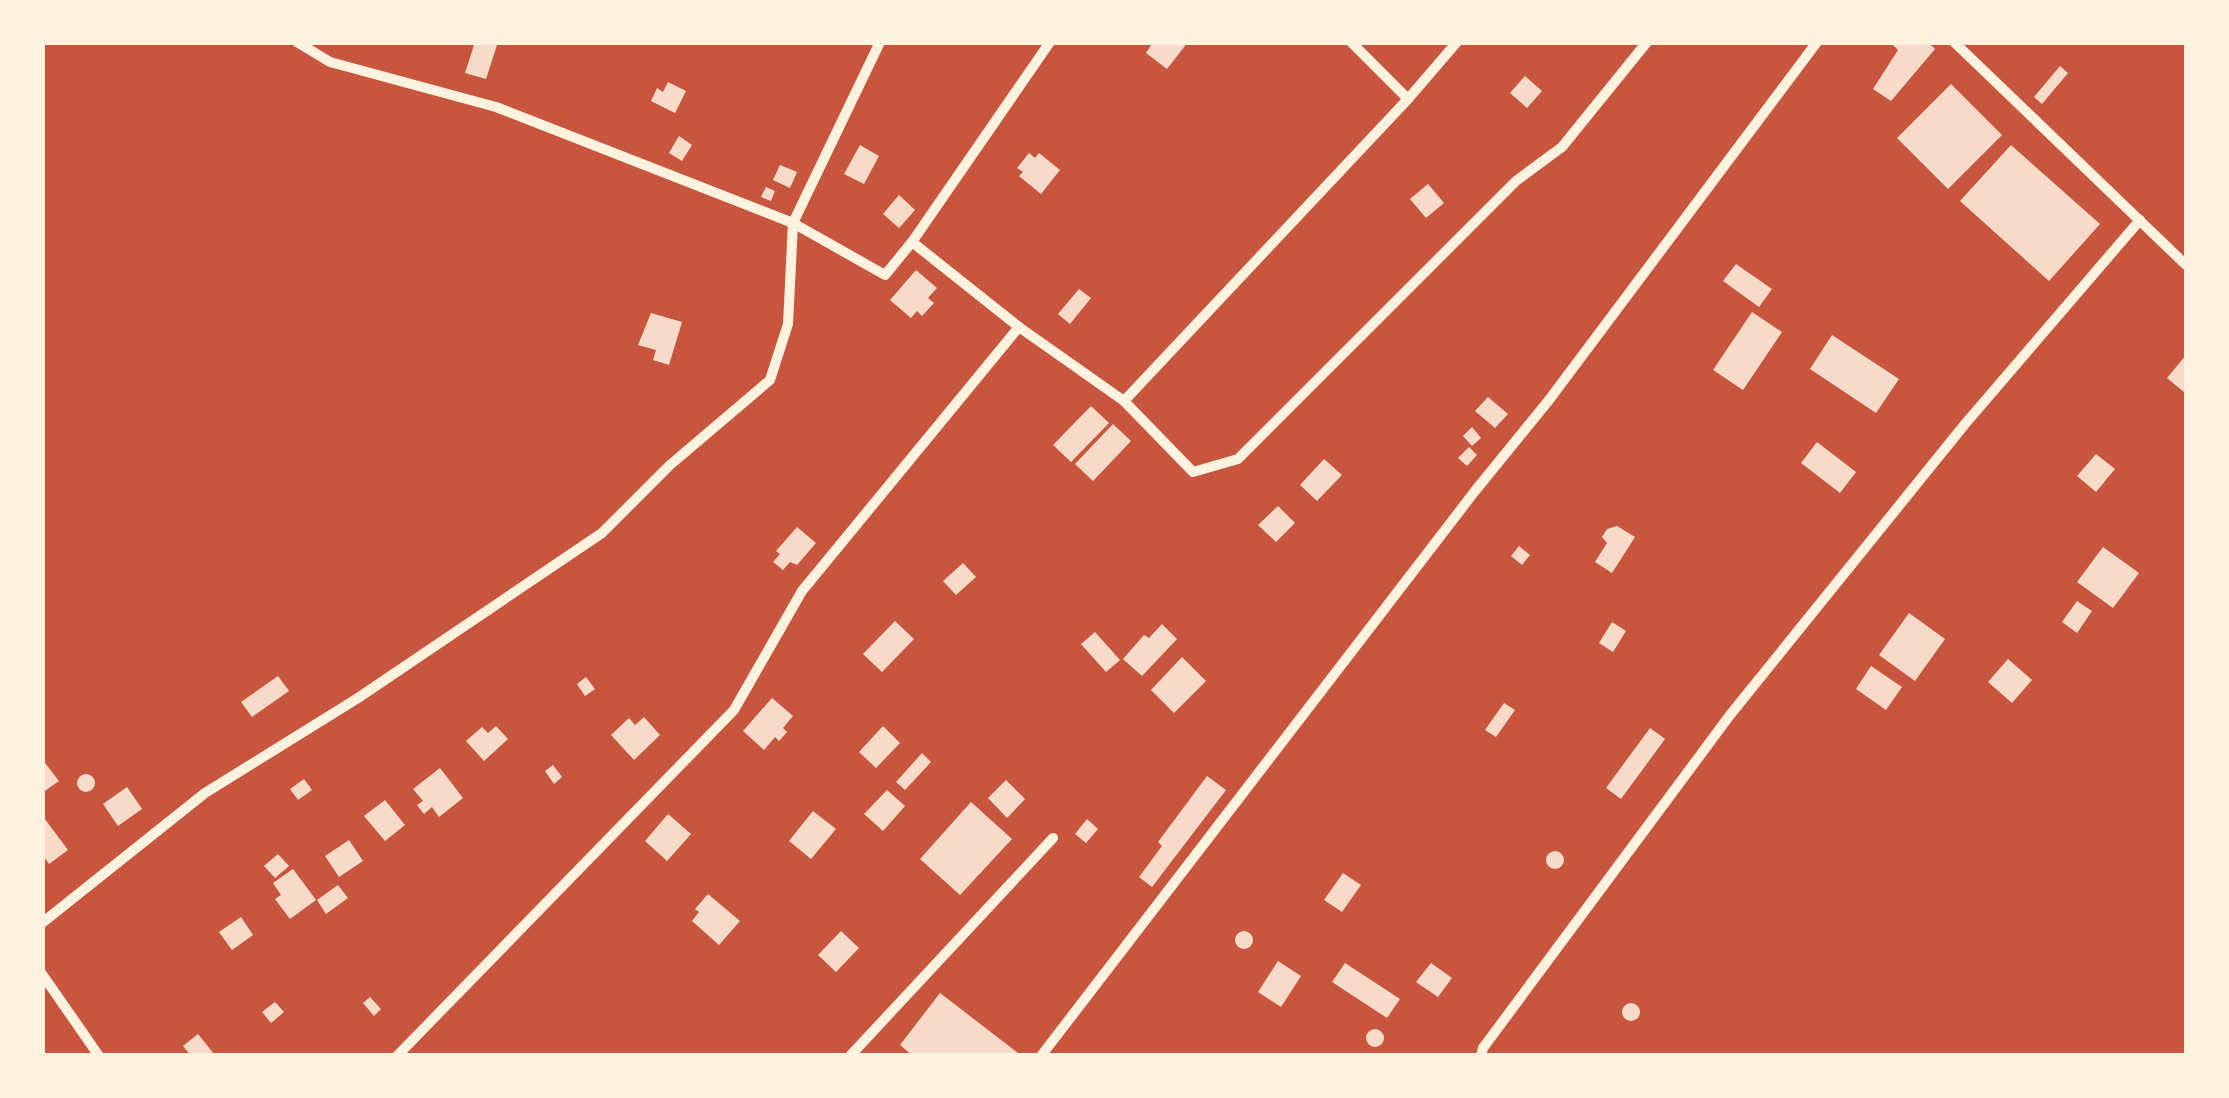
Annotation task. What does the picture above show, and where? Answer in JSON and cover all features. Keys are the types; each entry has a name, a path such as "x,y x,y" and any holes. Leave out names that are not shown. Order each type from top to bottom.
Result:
{"street":[{"path":"297,42 330,62 496,107 794,223 884,274 912,242 1050,42"},
{"path":"42,923 205,793 358,698 602,533 670,465 770,380 788,324 794,223 880,42"},
{"path":"1350,42 1408,99"},
{"path":"1124,400 1457,42"},
{"path":"912,242 1019,327 1124,400 1193,472 1238,459 1516,182 1562,147 1647,42"},
{"path":"1041,1056 1462,507 1550,400 1817,42"},
{"path":"1954,42 2186,264"},
{"path":"1481,1056 1482,1048 1730,715 1964,424 2140,220"},
{"path":"397,1056 734,710 802,591 1019,327"},
{"path":"850,1056 1053,838"},
{"path":"42,974 99,1056"}],"building":[{"path":"475,42 498,42 486,79 465,73"},
{"path":"1153,42 1188,42 1167,69 1146,53"},
{"path":"1890,42 1928,42 1935,49 1891,101 1873,89 1898,50"},
{"path":"2060,66 2068,73 2042,104 2034,97"},
{"path":"1525,76 1542,91 1527,108 1510,93"},
{"path":"668,82 686,91 675,113 651,101 657,88 663,92"},
{"path":"1951,84 2002,135 1948,189 1897,138"},
{"path":"679,136 692,145 682,161 669,153"},
{"path":"860,145 879,156 864,184 844,174"},
{"path":"2011,145 2100,224 2049,281 1960,201"},
{"path":"1029,153 1035,158 1039,153 1060,170 1041,194 1019,176 1023,172 1017,168"},
{"path":"780,165 797,172 790,188 773,180"},
{"path":"1428,184 1444,203 1426,218 1410,199"},
{"path":"766,187 775,191 771,201 761,197"},
{"path":"899,195 915,210 899,228 883,214"},
{"path":"1736,264 1772,289 1759,307 1723,281"},
{"path":"916,270 937,288 928,298 934,303 922,316 917,311 911,318 890,300"},
{"path":"1079,289 1091,298 1070,324 1058,314"},
{"path":"1752,312 1782,332 1743,390 1713,370"},
{"path":"651,313 682,322 669,365 653,360 656,350 638,345"},
{"path":"1832,335 1899,379 1876,413 1810,369"},
{"path":"2186,355 2186,388 2184,392 2167,378"},
{"path":"1488,397 1508,414 1495,428 1475,411"},
{"path":"1091,406 1109,423 1071,462 1053,445"},
{"path":"1113,424 1131,441 1093,481 1075,464"},
{"path":"1472,427 1481,438 1472,446 1463,436"},
{"path":"1817,442 1856,472 1840,493 1801,463"},
{"path":"1469,447 1477,455 1467,466 1458,458"},
{"path":"2096,454 2115,469 2096,492 2077,476"},
{"path":"1324,459 1342,475 1317,501 1300,485"},
{"path":"1278,506 1295,523 1276,542 1258,525"},
{"path":"1617,526 1635,537 1612,573 1595,562 1607,543 1602,537 1607,529"},
{"path":"797,527 816,543 797,565 790,562 783,570 773,562 780,554 776,551"},
{"path":"1519,546 1530,555 1522,565 1511,556"},
{"path":"2103,547 2139,573 2113,608 2077,582"},
{"path":"963,563 976,577 956,595 943,581"},
{"path":"2077,601 2092,611 2077,633 2062,622"},
{"path":"1909,613 1945,639 1915,681 1879,655"},
{"path":"895,621 914,639 882,672 863,654"},
{"path":"1612,622 1626,631 1613,652 1599,643"},
{"path":"1162,624 1177,639 1142,676 1123,659 1144,635 1149,638"},
{"path":"1095,632 1120,660 1106,672 1081,644"},
{"path":"1182,657 1206,681 1174,713 1151,690"},
{"path":"2008,659 2032,680 2012,703 1988,682"},
{"path":"1871,666 1902,687 1886,710 1856,689"},
{"path":"278,676 289,691 252,717 241,702"},
{"path":"586,677 595,689 585,696 577,684"},
{"path":"772,698 793,716 783,728 787,732 779,741 775,737 764,750 743,731"},
{"path":"1504,703 1515,710 1496,737 1485,730"},
{"path":"644,717 660,735 634,760 611,735 629,718 635,725"},
{"path":"496,726 508,739 484,761 466,741 482,727 488,733"},
{"path":"883,726 900,743 876,768 859,752"},
{"path":"1650,728 1665,739 1621,799 1606,788"},
{"path":"922,753 931,762 905,790 896,782"},
{"path":"42,759 59,781 42,793"},
{"path":"553,765 562,777 554,784 545,771"},
{"path":"440,768 463,798 439,817 432,807 424,814 417,805 423,801 413,789"},
{"path":"86,774 93,776 93,790 86,792 79,790 77,783 79,776"},
{"path":"1207,776 1226,790 1152,887 1139,877 1162,846 1158,842"},
{"path":"304,779 312,790 298,800 290,789"},
{"path":"1006,780 1025,799 1007,818 988,798"},
{"path":"127,787 142,809 118,826 103,804"},
{"path":"887,790 905,806 883,831 864,814"},
{"path":"385,800 405,825 385,841 364,816"},
{"path":"971,802 1012,839 960,895 920,859"},
{"path":"813,811 836,829 811,859 789,841"},
{"path":"668,814 691,834 667,861 645,841"},
{"path":"42,815 68,850 49,864 42,854"},
{"path":"1087,819 1098,829 1086,843 1075,834"},
{"path":"349,840 363,861 339,877 325,856"},
{"path":"1555,851 1564,860 1555,869 1546,860"},
{"path":"278,854 289,866 275,878 264,866"},
{"path":"293,869 316,900 290,919 275,899 281,895 273,883"},
{"path":"1343,873 1361,885 1342,912 1324,900"},
{"path":"338,885 348,898 326,914 317,900"},
{"path":"708,894 740,921 719,945 692,921 699,912 695,909"},
{"path":"241,917 253,935 232,950 219,932"},
{"path":"841,931 859,948 836,972 818,955"},
{"path":"1244,931 1253,940 1244,949 1235,940"},
{"path":"1278,961 1301,976 1281,1007 1258,992"},
{"path":"1345,963 1400,999 1387,1018 1332,982"},
{"path":"1431,963 1452,978 1438,997 1416,982"},
{"path":"940,993 1022,1056 913,1056 900,1045"},
{"path":"370,997 381,1009 374,1016 363,1003"},
{"path":"275,1002 284,1012 271,1023 262,1012"},
{"path":"1631,1003 1640,1012 1631,1021 1622,1012"},
{"path":"1375,1029 1384,1038 1375,1047 1366,1038"},
{"path":"198,1034 212,1056 191,1056 183,1046"}]}
